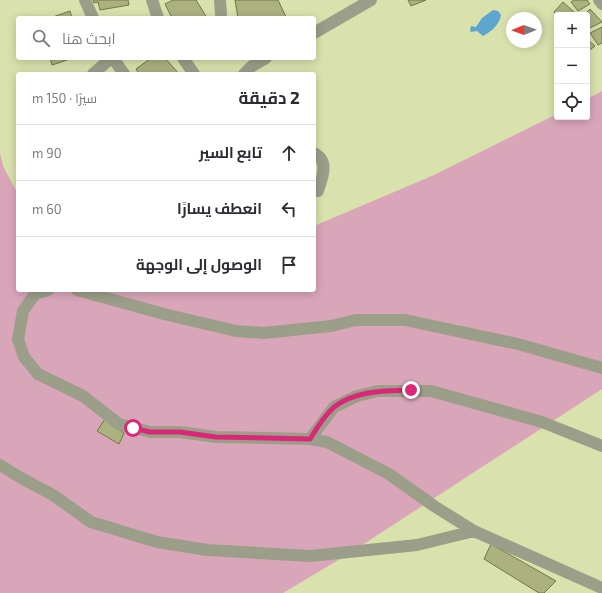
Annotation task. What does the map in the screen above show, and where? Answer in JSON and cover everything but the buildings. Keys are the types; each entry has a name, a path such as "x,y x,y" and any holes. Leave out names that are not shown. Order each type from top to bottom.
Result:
{"street":[{"path":"85,0 91,16"},
{"path":"152,0 157,16"},
{"path":"220,0 221,14"},
{"path":"316,31 371,0"},
{"path":"599,0 602,4"},
{"path":"95,72 110,60"},
{"path":"114,60 122,72"},
{"path":"184,60 193,72"},
{"path":"246,72 252,66 262,60"},
{"path":"316,154 322,159 324,166 318,191"},
{"path":"42,292 35,294 23,311 18,340 24,357 38,374 83,396 119,424 150,432 180,432 216,437 310,439 327,442 367,461 474,531 602,588"},
{"path":"84,292 191,321 236,331 264,333 331,326 356,320 405,320 518,344 602,368"},
{"path":"310,439 334,407 357,396 378,391 431,390 542,422 602,446"},
{"path":"0,465 53,495 91,522 157,542 207,550 310,556 417,545 474,531"}],"shaded area":[{"path":"602,91 602,389 350,553 283,593 0,593 0,153 3,166 16,190 16,292 316,292 316,225 434,175 554,115 554,120 590,120 590,97"}],"water":[{"path":"493,10 498,11 501,15 499,22 495,27 483,36 477,31 471,32 471,26 476,27 482,18"}],"route":[{"path":"133,428 150,432 180,432 216,437 310,439 334,407 357,396 378,391 411,390"}]}
